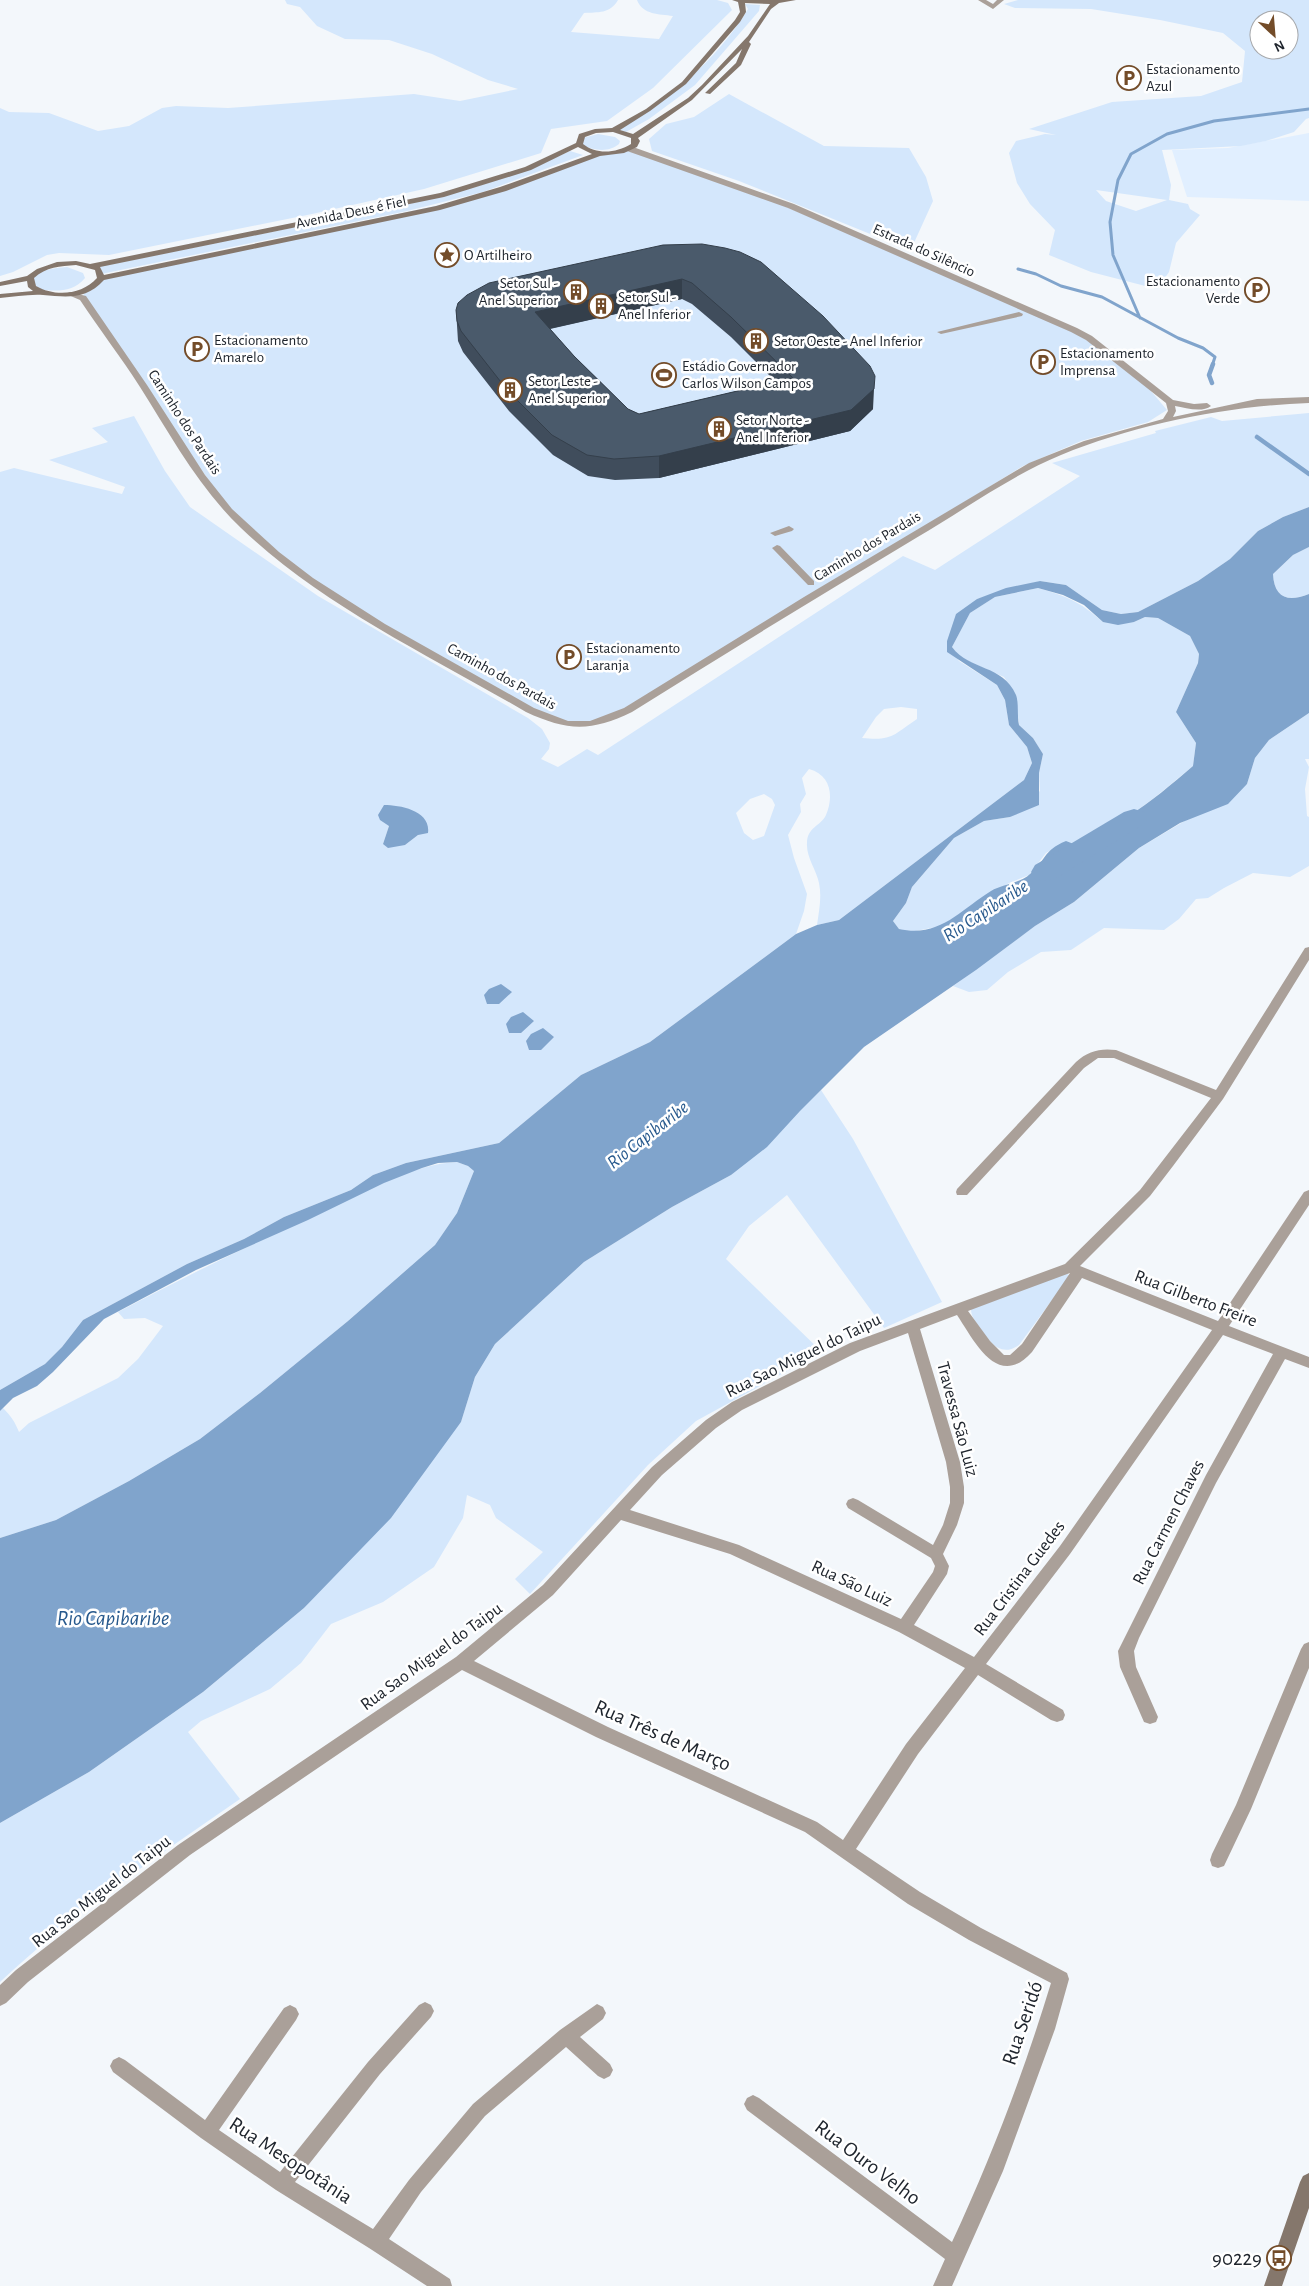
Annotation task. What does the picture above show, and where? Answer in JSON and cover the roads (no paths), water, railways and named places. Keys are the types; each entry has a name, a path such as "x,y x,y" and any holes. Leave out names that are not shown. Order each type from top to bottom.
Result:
{"main road":[{"path":"614,130 648,110 684,83 738,21 743,12 738,1 777,2 793,0"},
{"path":"634,137 664,116 691,108 732,72 745,54 750,37 770,8 777,2"},
{"path":"614,130 634,137"},
{"name":"Avenida Deus é Fiel","path":"30,278 40,270 56,264 76,263 93,266 422,199 525,170 579,144 582,136 588,133 614,130"},
{"path":"630,148 636,141 634,137"},
{"path":"579,144 586,150 601,153"},
{"name":"Avenida Deus é Fiel","path":"101,278 437,208 503,189 601,153 615,153 630,148"},
{"path":"85,294 101,278 101,273 93,266"},
{"path":"0,284 30,278 32,287 42,293"},
{"path":"0,296 42,293 70,294"},
{"path":"1273,2286 1309,2182"}],"street":[{"path":"981,0 993,7 1001,0"},
{"name":"Estrada do Silêncio","path":"630,148 666,164 735,185 790,206 1074,330 1089,338 1170,402"},
{"path":"70,294 85,294"},
{"name":"Caminho dos Pardais","path":"85,294 205,482 232,514 277,556 361,614 530,710 552,721 567,725 584,726 596,724 628,710 807,599 1032,465 1069,449 1166,421 1263,402"},
{"path":"941,332 1019,314"},
{"path":"1166,421 1172,411 1170,402 1194,407 1309,400"},
{"path":"775,533 789,529"},
{"path":"777,548 811,583"},
{"path":"959,1308 999,1360 1009,1361 1019,1357 1027,1348 1074,1270 1145,1193 1219,1096 1309,951"},
{"path":"962,1192 1080,1065 1092,1055 1100,1053 1116,1054 1219,1096"},
{"name":"Rua Cristina Guedes","path":"846,1850 912,1749 1065,1550 1221,1327 1309,1195"},
{"name":"Rua Sao Miguel do Taipu","path":"0,1997 22,1976 184,1850 461,1662 548,1590 656,1471 711,1424 737,1406 855,1348 959,1308 1074,1270"},
{"name":"Rua Gilberto Freire","path":"1074,1270 1309,1363"},
{"name":"Travessa São Luiz","path":"912,1325 952,1462 957,1488 956,1503 950,1525 936,1554"},
{"name":"Rua Carmen Chaves","path":"1150,1717 1128,1667 1126,1651 1211,1479 1282,1351"},
{"path":"853,1504 936,1554 942,1566 940,1574 904,1627"},
{"name":"Rua São Luiz","path":"619,1512 734,1548 904,1627 976,1666 1057,1714"},
{"path":"1218,1860 1243,1808 1309,1648"},
{"name":"Rua Três de Março","path":"461,1662 602,1732 811,1827 846,1850"},
{"name":"Rua Seridó","path":"846,1850 914,1898 983,1939 1061,1979 1046,2029 994,2171 942,2286"},
{"path":"282,2184 374,2068 425,2011"},
{"path":"376,2241 415,2186 479,2110 566,2036 597,2013"},
{"path":"207,2132 290,2014"},
{"path":"566,2036 604,2070"},
{"name":"Rua Mesopotânia","path":"119,2066 207,2132 282,2184 376,2241 443,2286"},
{"name":"Rua Ouro Velho","path":"753,2104 956,2256"}],"water":[{"name":"Rio Capibaribe","path":"1309,507 1309,547 1293,555 1273,574 1276,588 1283,596 1294,598 1309,594 1309,713 1269,740 1255,758 1247,784 1228,804 1180,823 1139,848 1074,902 1035,926 976,970 864,1047 767,1147 731,1175 672,1207 584,1262 495,1344 475,1377 461,1422 391,1518 304,1608 203,1692 89,1772 0,1823 0,1538 56,1520 129,1481 200,1439 260,1393 348,1321 435,1245 457,1213 474,1171 468,1166 457,1162 438,1163 384,1183 308,1220 196,1270 104,1319 53,1372 37,1386 13,1398 0,1411 0,1390 45,1364 62,1347 83,1320 187,1264 244,1239 284,1217 351,1190 373,1175 406,1163 499,1143 581,1075 650,1042 796,934 817,925 839,920 1024,780 1032,763 1027,747 1009,725 1005,700 997,685 947,652 947,641 956,614 977,599 1006,588 1040,581 1066,585 1102,610 1121,614 1138,612 1198,581 1230,559 1258,531 1283,517","holes":["1038,588 1063,595 1084,605 1103,622 1118,625 1134,622 1145,617 1158,618 1190,636 1199,654 1198,663 1176,712 1196,743 1193,766 1127,817 1096,834 1095,844 1084,848 1066,841 1053,848 1026,877 991,891 959,914 938,926 926,930 899,929 893,921 906,903 912,887 954,838 984,821 1010,817 1039,805 1039,773 1043,754 1033,738 1019,725 1016,695 1003,678 959,655 952,647 970,613 995,597"]},
{"path":"384,805 406,808 420,814 428,825 428,833 418,835 405,845 388,848 383,844 389,826 380,820 378,815"},
{"path":"501,984 512,992 499,1004 487,1004 484,995 489,989"},
{"path":"523,1012 534,1021 521,1033 509,1033 506,1024 511,1017"},
{"path":"543,1028 554,1037 541,1050 529,1050 526,1041 531,1034"}],"waterway":[{"path":"1140,317 1113,255 1110,222 1118,180 1131,154 1167,134 1214,121 1309,109"},
{"path":"1018,269 1036,274 1061,286 1102,297 1140,317"},
{"path":"1140,317 1178,338 1203,348 1215,357 1212,366"},
{"path":"1212,383 1209,375 1213,364"},
{"path":"1257,437 1309,474"},
{"name":"Rio Capibaribe","path":"1045,872 1134,818"}],"place":[{"name":"Estacionamento Azul","path":"1129,78"},
{"name":"O Artilheiro","path":"447,255"},
{"name":"Estacionamento Verde","path":"1257,290"},
{"name":"Setor Sul - Anel Superior","path":"576,292"},
{"name":"Setor Sul - Anel Inferior","path":"601,306"},
{"name":"Setor Oeste - Anel Inferior","path":"756,341"},
{"name":"Estacionamento Amarelo","path":"197,349"},
{"name":"Estacionamento Imprensa","path":"1043,362"},
{"name":"Estádio Governador Carlos Wilson Campos","path":"664,375"},
{"name":"Setor Leste - Anel Superior","path":"510,390"},
{"name":"Setor Norte - Anel Inferior","path":"719,429"},
{"name":"Estacionamento Laranja","path":"569,657"},
{"name":"90229","path":"1279,2258"}]}
